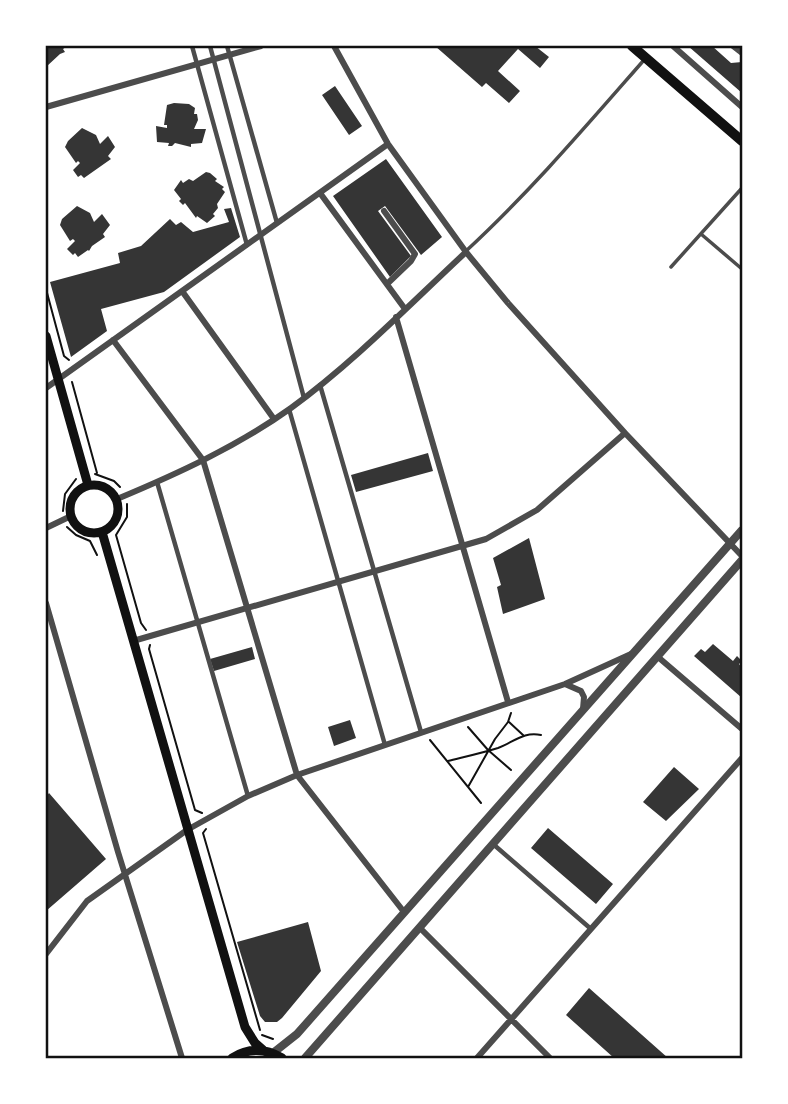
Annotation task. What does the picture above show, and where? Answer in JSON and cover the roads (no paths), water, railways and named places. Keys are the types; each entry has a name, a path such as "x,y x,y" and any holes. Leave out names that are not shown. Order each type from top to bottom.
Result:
{"main road":[{"path":"632,46 743,141"},
{"path":"46,336 88,485"},
{"path":"88,485 104,486 117,499 117,517 111,527 102,532 82,530 66,517 74,495 88,485"},
{"path":"102,532 245,1027 255,1043 282,1059"},
{"path":"234,1057 242,1046 245,1027"},
{"path":"234,1057 249,1051 268,1052"}],"street":[{"path":"192,46 247,244"},
{"path":"210,46 304,398"},
{"path":"226,46 277,223"},
{"path":"46,107 261,46"},
{"path":"305,1059 743,558 625,433 508,303 466,252 388,144 334,46"},
{"path":"673,46 743,107"},
{"path":"733,46 743,53"},
{"path":"46,388 388,144"},
{"path":"320,193 405,309"},
{"path":"384,211 415,254 387,284"},
{"path":"117,499 204,460 289,409 320,385 466,252"},
{"path":"182,291 274,419"},
{"path":"396,317 508,702"},
{"path":"113,340 204,460 297,775 404,912"},
{"path":"320,385 421,732"},
{"path":"289,409 385,745"},
{"path":"133,641 486,539 537,510 625,433"},
{"path":"157,482 248,796"},
{"path":"46,528 66,517"},
{"path":"268,1052 294,1038 743,530"},
{"path":"46,603 181,1058"},
{"path":"46,954 87,901 187,830 248,796 297,775 565,684 633,653"},
{"path":"658,657 743,729"},
{"path":"565,684 575,686 581,691 584,697 583,710"},
{"path":"477,1059 743,758"},
{"path":"493,844 591,929"},
{"path":"420,928 550,1059"}],"lane":[{"path":"466,252 548,169 646,58"},
{"path":"671,267 743,188"},
{"path":"701,234 743,269"}]}
